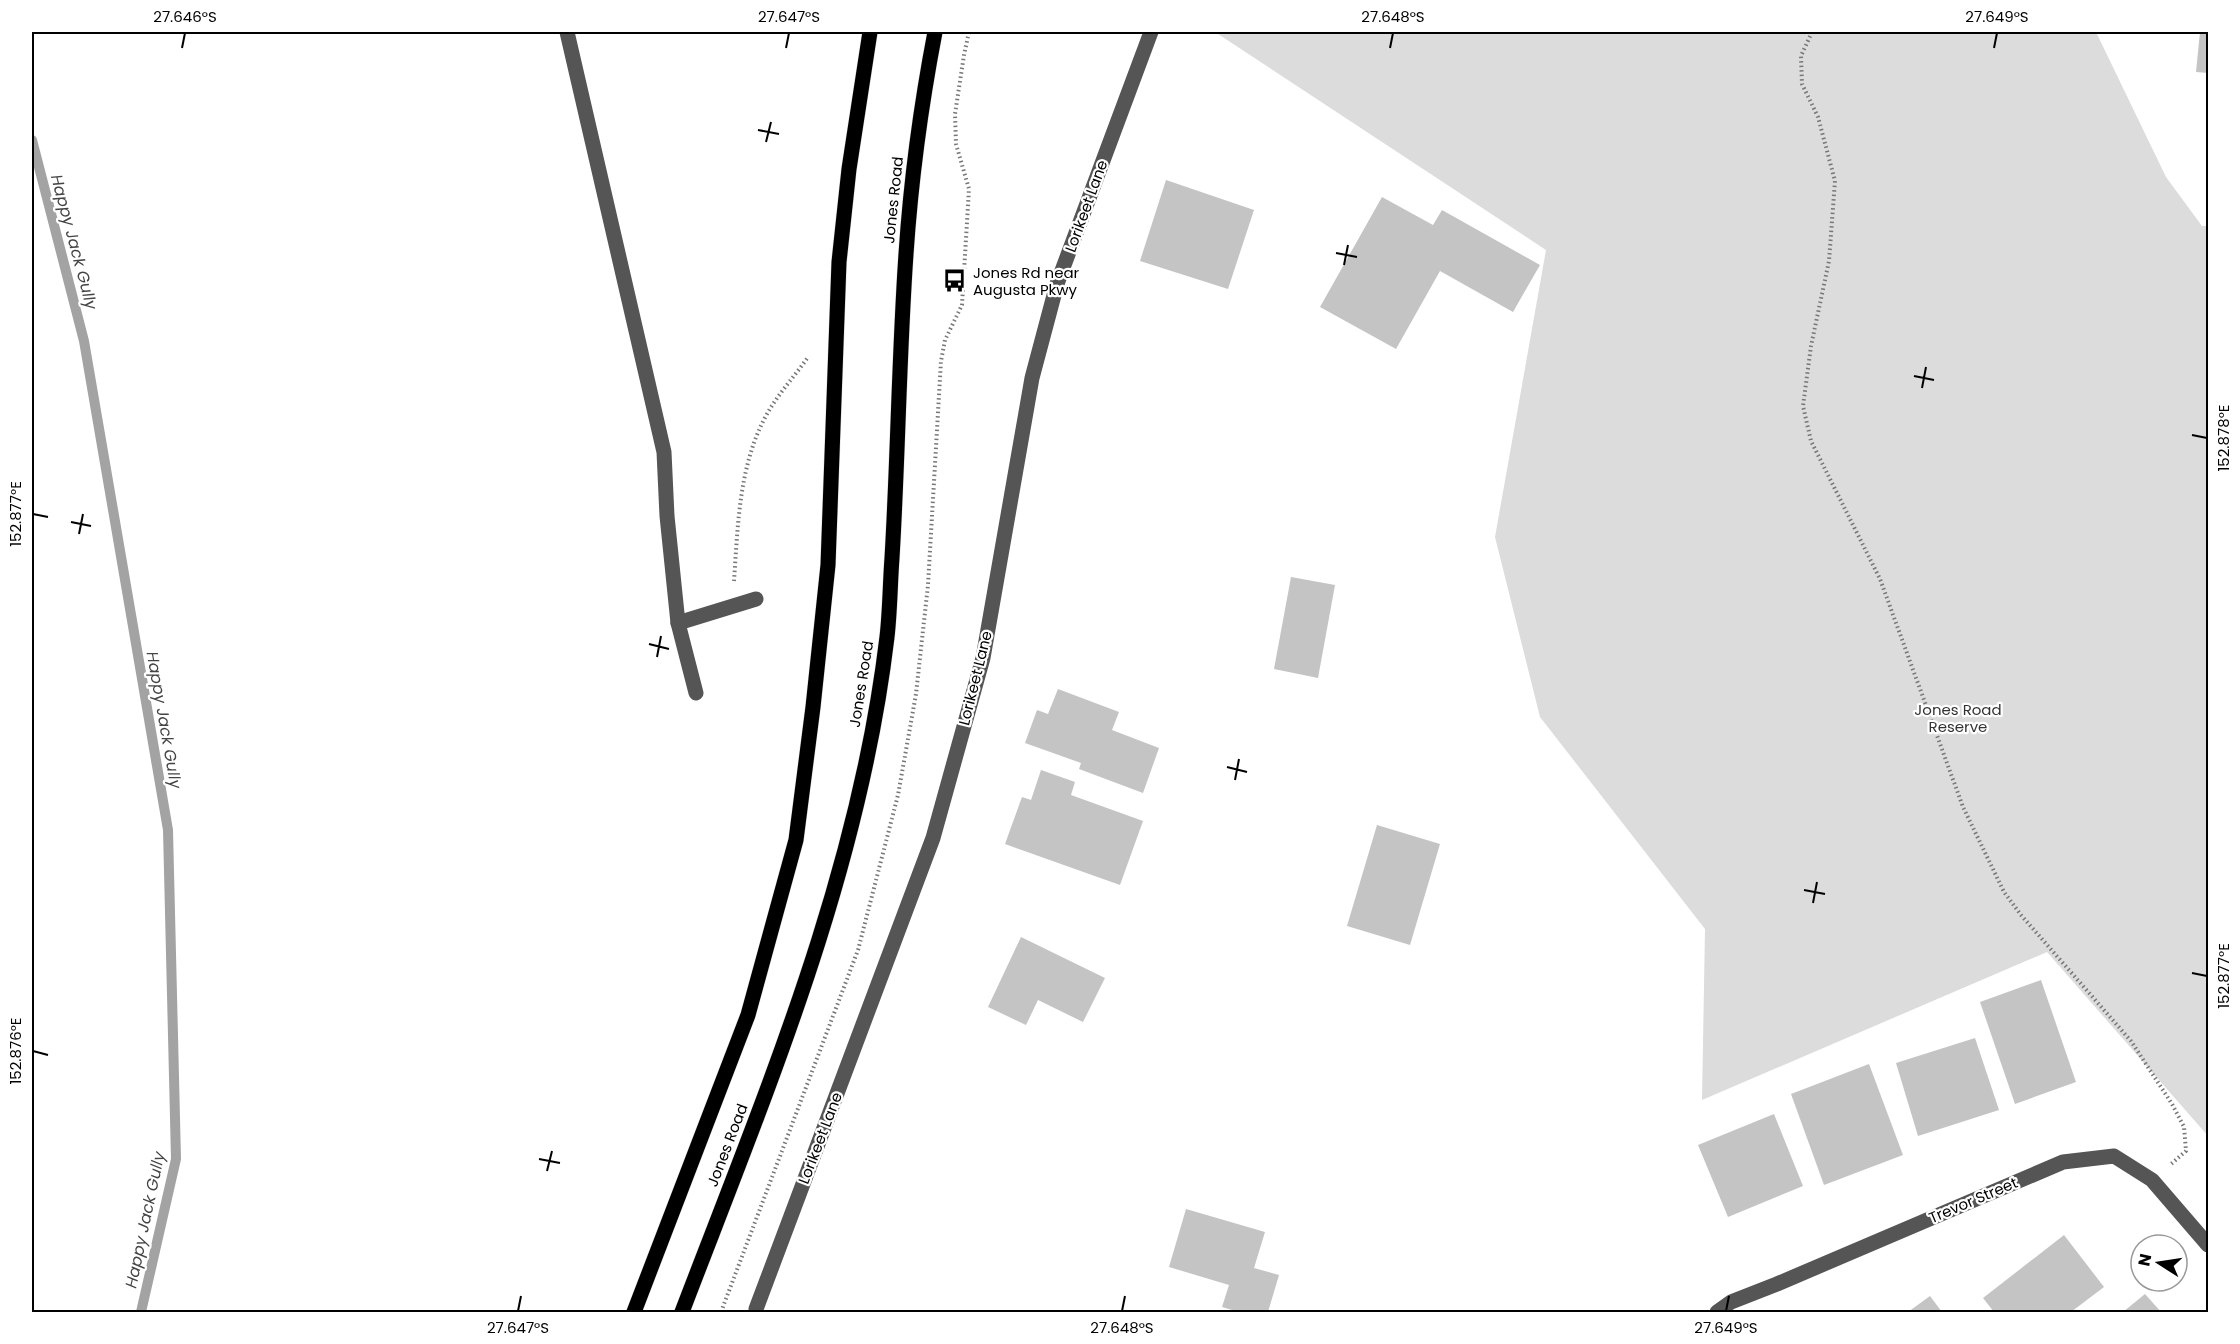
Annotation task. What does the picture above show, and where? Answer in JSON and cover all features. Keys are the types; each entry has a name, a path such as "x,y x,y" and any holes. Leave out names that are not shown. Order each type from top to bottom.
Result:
{"main road":[{"name":"Jones Road","path":"634,1312 748,1015 796,840 828,565 839,262 849,169 870,32"},
{"name":"Jones Road","path":"682,1312 790,1031 837,887 865,771 887,637 897,472 906,254 920,112 935,32"}],"street":[{"path":"567,32 664,452 678,623 696,693"},
{"name":"Lorikeet Lane","path":"756,1312 933,838 983,658 1032,378 1057,284 1151,32"},
{"path":"678,623 732,605 756,600"},
{"name":"Trevor Street","path":"1717,1312 1731,1302 1788,1280 2063,1162 2114,1156 2152,1180 2208,1245"}],"path":[{"path":"1812,32 1801,56 1802,84 1818,117 1836,181 1829,261 1811,346 1803,406 1811,441 1880,579 1963,807 2004,892 2021,915 2131,1041 2172,1104 2184,1127 2186,1151 2152,1180"},
{"path":"732,605 738,524 747,460 767,413 809,357"}],"green space":[{"name":"Jones Road Reserve","path":"1215,32 2096,32 2166,177 2202,226 2208,226 2208,1136 2047,952 1702,1100 1705,929 1540,717 1495,537 1546,250"}],"building":[{"path":"2200,32 2208,32 2208,73 2196,72"},
{"path":"1166,180 1254,210 1228,289 1140,261"},
{"path":"1382,197 1433,225 1442,210 1540,265 1513,312 1440,271 1396,349 1320,307"},
{"path":"1291,577 1335,585 1318,678 1274,669"},
{"path":"1058,689 1119,712 1112,730 1159,748 1143,793 1079,769 1081,763 1025,743 1037,710 1048,714"},
{"path":"1041,770 1075,782 1071,795 1143,821 1120,885 1005,844 1022,797 1031,800"},
{"path":"1377,825 1440,844 1410,945 1347,926"},
{"path":"1021,937 1105,978 1083,1022 1038,1000 1026,1025 988,1007"},
{"path":"2041,980 2076,1082 2015,1104 1980,1002"},
{"path":"1975,1038 1999,1110 1918,1136 1896,1063"},
{"path":"1869,1064 1903,1155 1824,1185 1791,1094"},
{"path":"1774,1114 1803,1186 1728,1217 1698,1145"},
{"path":"1186,1209 1265,1232 1254,1268 1279,1275 1268,1312 1239,1312 1222,1307 1229,1285 1169,1267"},
{"path":"2064,1235 2104,1287 2071,1312 1994,1312 1983,1298"},
{"path":"2145,1294 2161,1312 2123,1312"},
{"path":"1930,1296 1942,1312 1908,1312"}],"waterway":[{"name":"Happy Jack Gully","path":"32,140 84,341 168,830 176,1159 141,1312"}],"place":[{"name":"Jones Rd near Augusta Pkwy","path":"955,281"}]}
